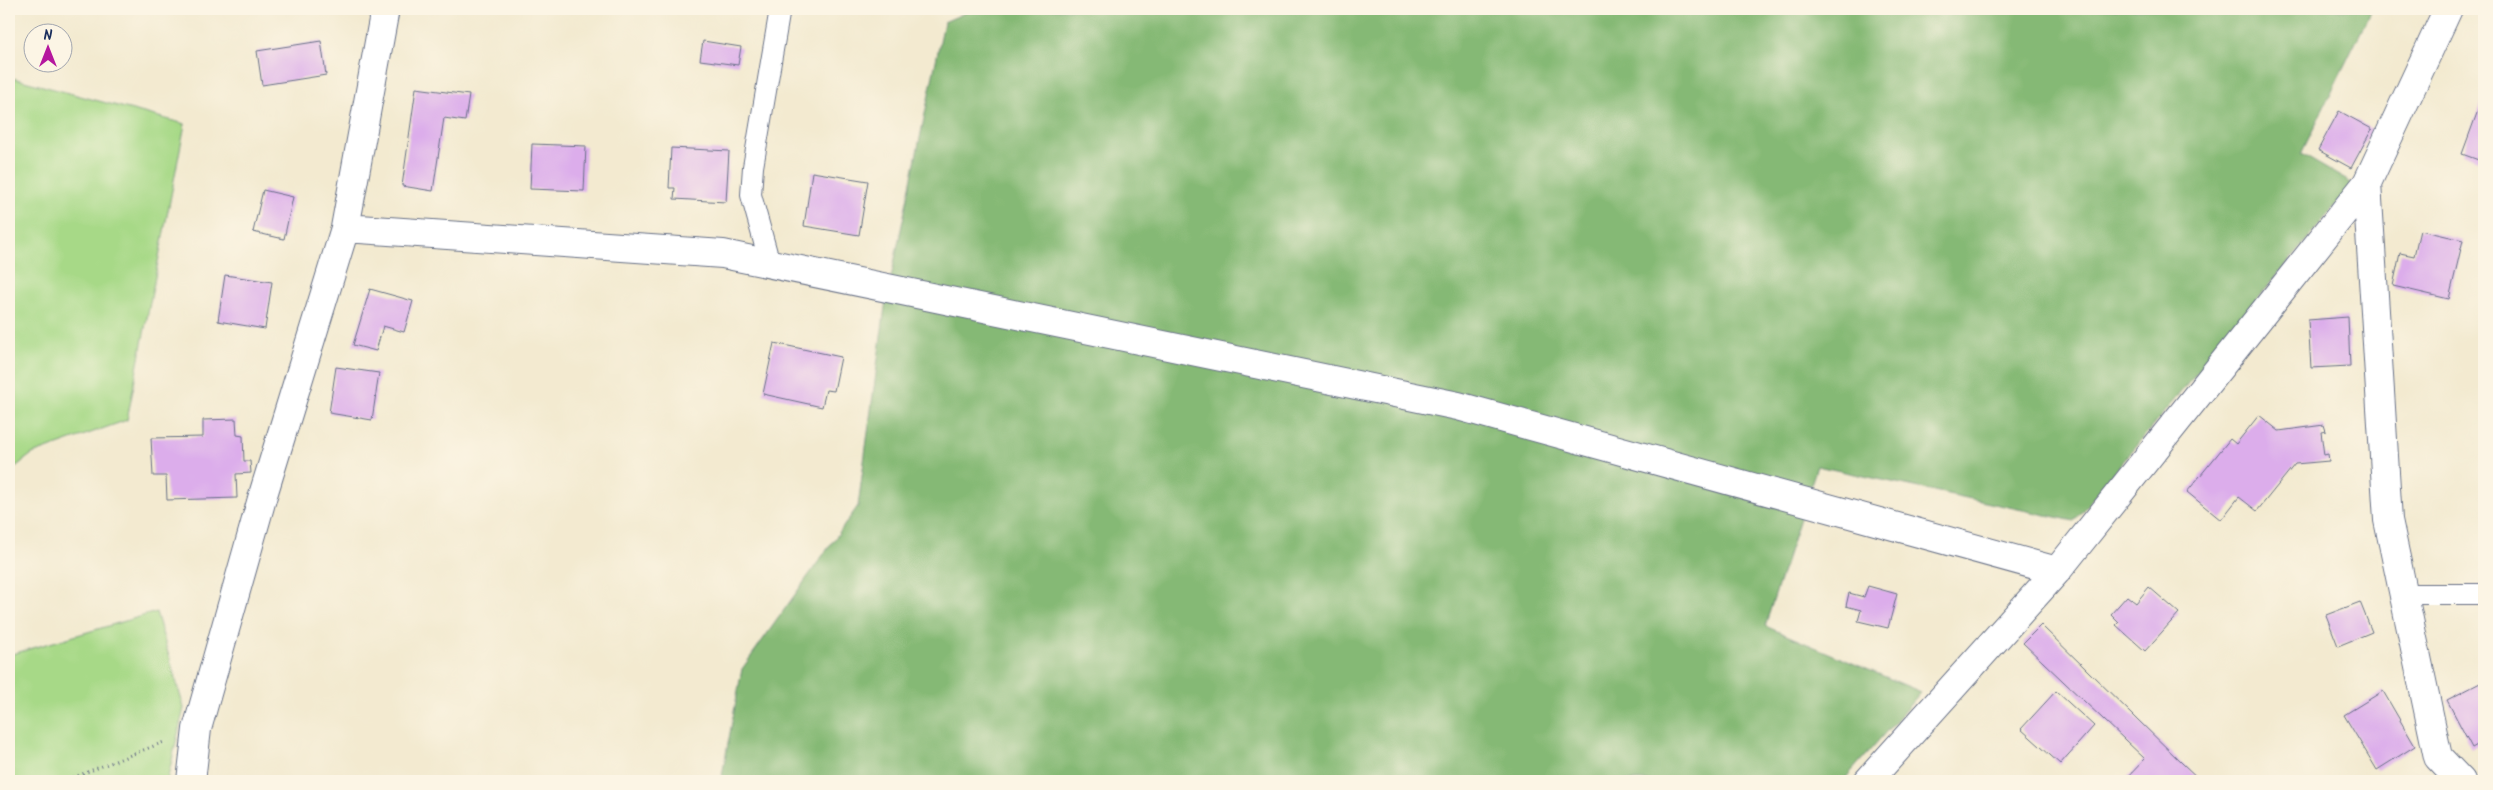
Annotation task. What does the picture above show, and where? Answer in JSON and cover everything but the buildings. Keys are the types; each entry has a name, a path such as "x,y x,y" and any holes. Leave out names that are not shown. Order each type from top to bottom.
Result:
{"street":[{"path":"191,781 197,729 263,495 346,228 385,9"},
{"path":"1868,781 2056,571 2368,183 2448,9"},
{"path":"2368,183 2388,520 2438,757 2462,781"},
{"path":"346,228 723,254 1458,406 2056,571"}],"lane":[{"path":"770,264 751,195 753,167 780,9"},
{"path":"2404,594 2484,594"}],"path":[{"path":"64,781 197,729"}],"green space":[{"path":"974,9 2372,9 2301,154 2353,184 2074,521 1817,466 1765,626 1921,692 1843,781 721,781 742,669 858,506 885,307 944,22"},
{"path":"9,77 185,124 127,420 32,454 9,472"},
{"path":"156,612 184,708 167,781 9,781 9,655"}]}
